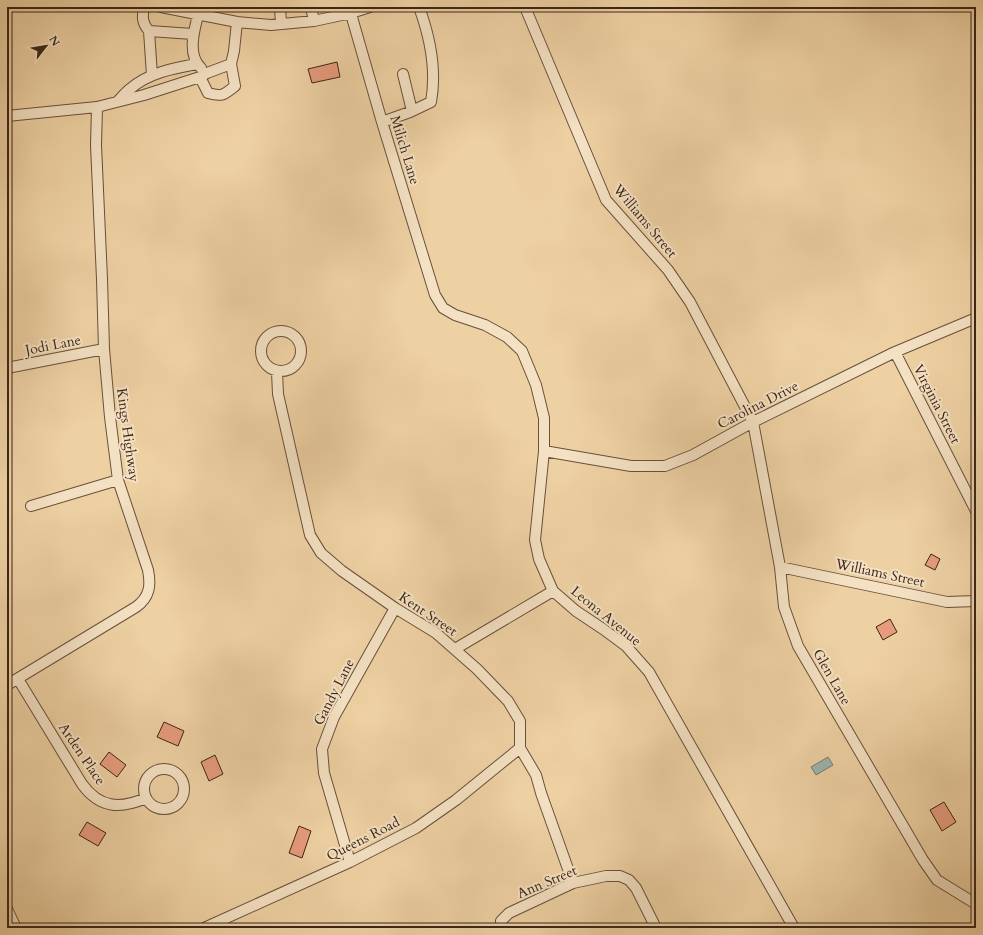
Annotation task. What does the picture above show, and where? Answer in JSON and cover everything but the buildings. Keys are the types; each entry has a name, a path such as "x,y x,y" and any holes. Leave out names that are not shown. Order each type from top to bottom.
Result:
{"street":[{"path":"144,7 142,18 145,27 149,31 152,75"},
{"path":"160,7 186,10 198,15 237,22 271,25 314,21 350,10 370,7"},
{"path":"280,7 281,24"},
{"path":"311,7 314,21"},
{"path":"382,122 431,102 434,90 433,56 425,23 419,7"},
{"name":"Williams Street","path":"525,7 606,200 668,270 690,302 753,422"},
{"name":"Milich Lane","path":"350,10 382,122 435,295"},
{"path":"198,15 193,34 193,52 197,64 204,75 208,93 219,96 225,94 235,86 231,64 237,22"},
{"path":"149,31 193,34"},
{"path":"117,102 131,88 152,75 177,67 197,64"},
{"path":"7,116 97,107 204,75 231,64"},
{"path":"403,74 412,111"},
{"name":"Kings Highway","path":"7,685 136,607 148,595 150,581 148,570 118,480 110,417 104,349 96,145 97,107"},
{"name":"Leona Avenue","path":"435,295 443,308 454,315 485,326 507,337 522,351 536,385 544,418 544,451 535,540 539,559 553,591 576,611 604,629 626,646 649,672 794,928"},
{"name":"Carolina Drive","path":"544,451 631,466 665,466 693,455 753,422 895,352 976,318"},
{"path":"277,331 284,331 290,333 299,341 302,349 301,356 291,370 277,372 265,364 261,354 261,347 265,338 270,334 277,331"},
{"name":"Jodi Lane","path":"7,368 104,349"},
{"name":"Virginia Street","path":"895,352 976,511"},
{"name":"Kent Street","path":"277,372 278,394 310,535 321,553 342,571 395,608 436,633 455,649 508,701 520,721 520,748"},
{"name":"Glen Lane","path":"753,422 780,567 784,607 798,646 923,860 937,880 976,904"},
{"path":"32,506 118,480"},
{"name":"Williams Street","path":"780,567 947,602 976,601"},
{"path":"455,649 553,591"},
{"name":"Gandy Lane","path":"350,862 324,773 322,750 334,717 395,608"},
{"name":"Arden Place","path":"18,679 82,784 91,794 103,802 117,806 131,804 146,798"},
{"path":"520,748 536,775 573,883"},
{"name":"Queens Road","path":"204,928 350,862 422,824 456,800 520,748"},
{"path":"164,768 171,769 180,775 184,782 184,796 177,805 171,808 157,808 146,798 144,792 145,781 148,776 156,770 164,768"},
{"name":"Ann Street","path":"503,928 502,921 509,913 573,883 606,876 620,876 629,880 636,888 656,928"},
{"path":"7,909 16,928"}],"water":[{"path":"828,757 833,765 816,775 811,767"}]}
